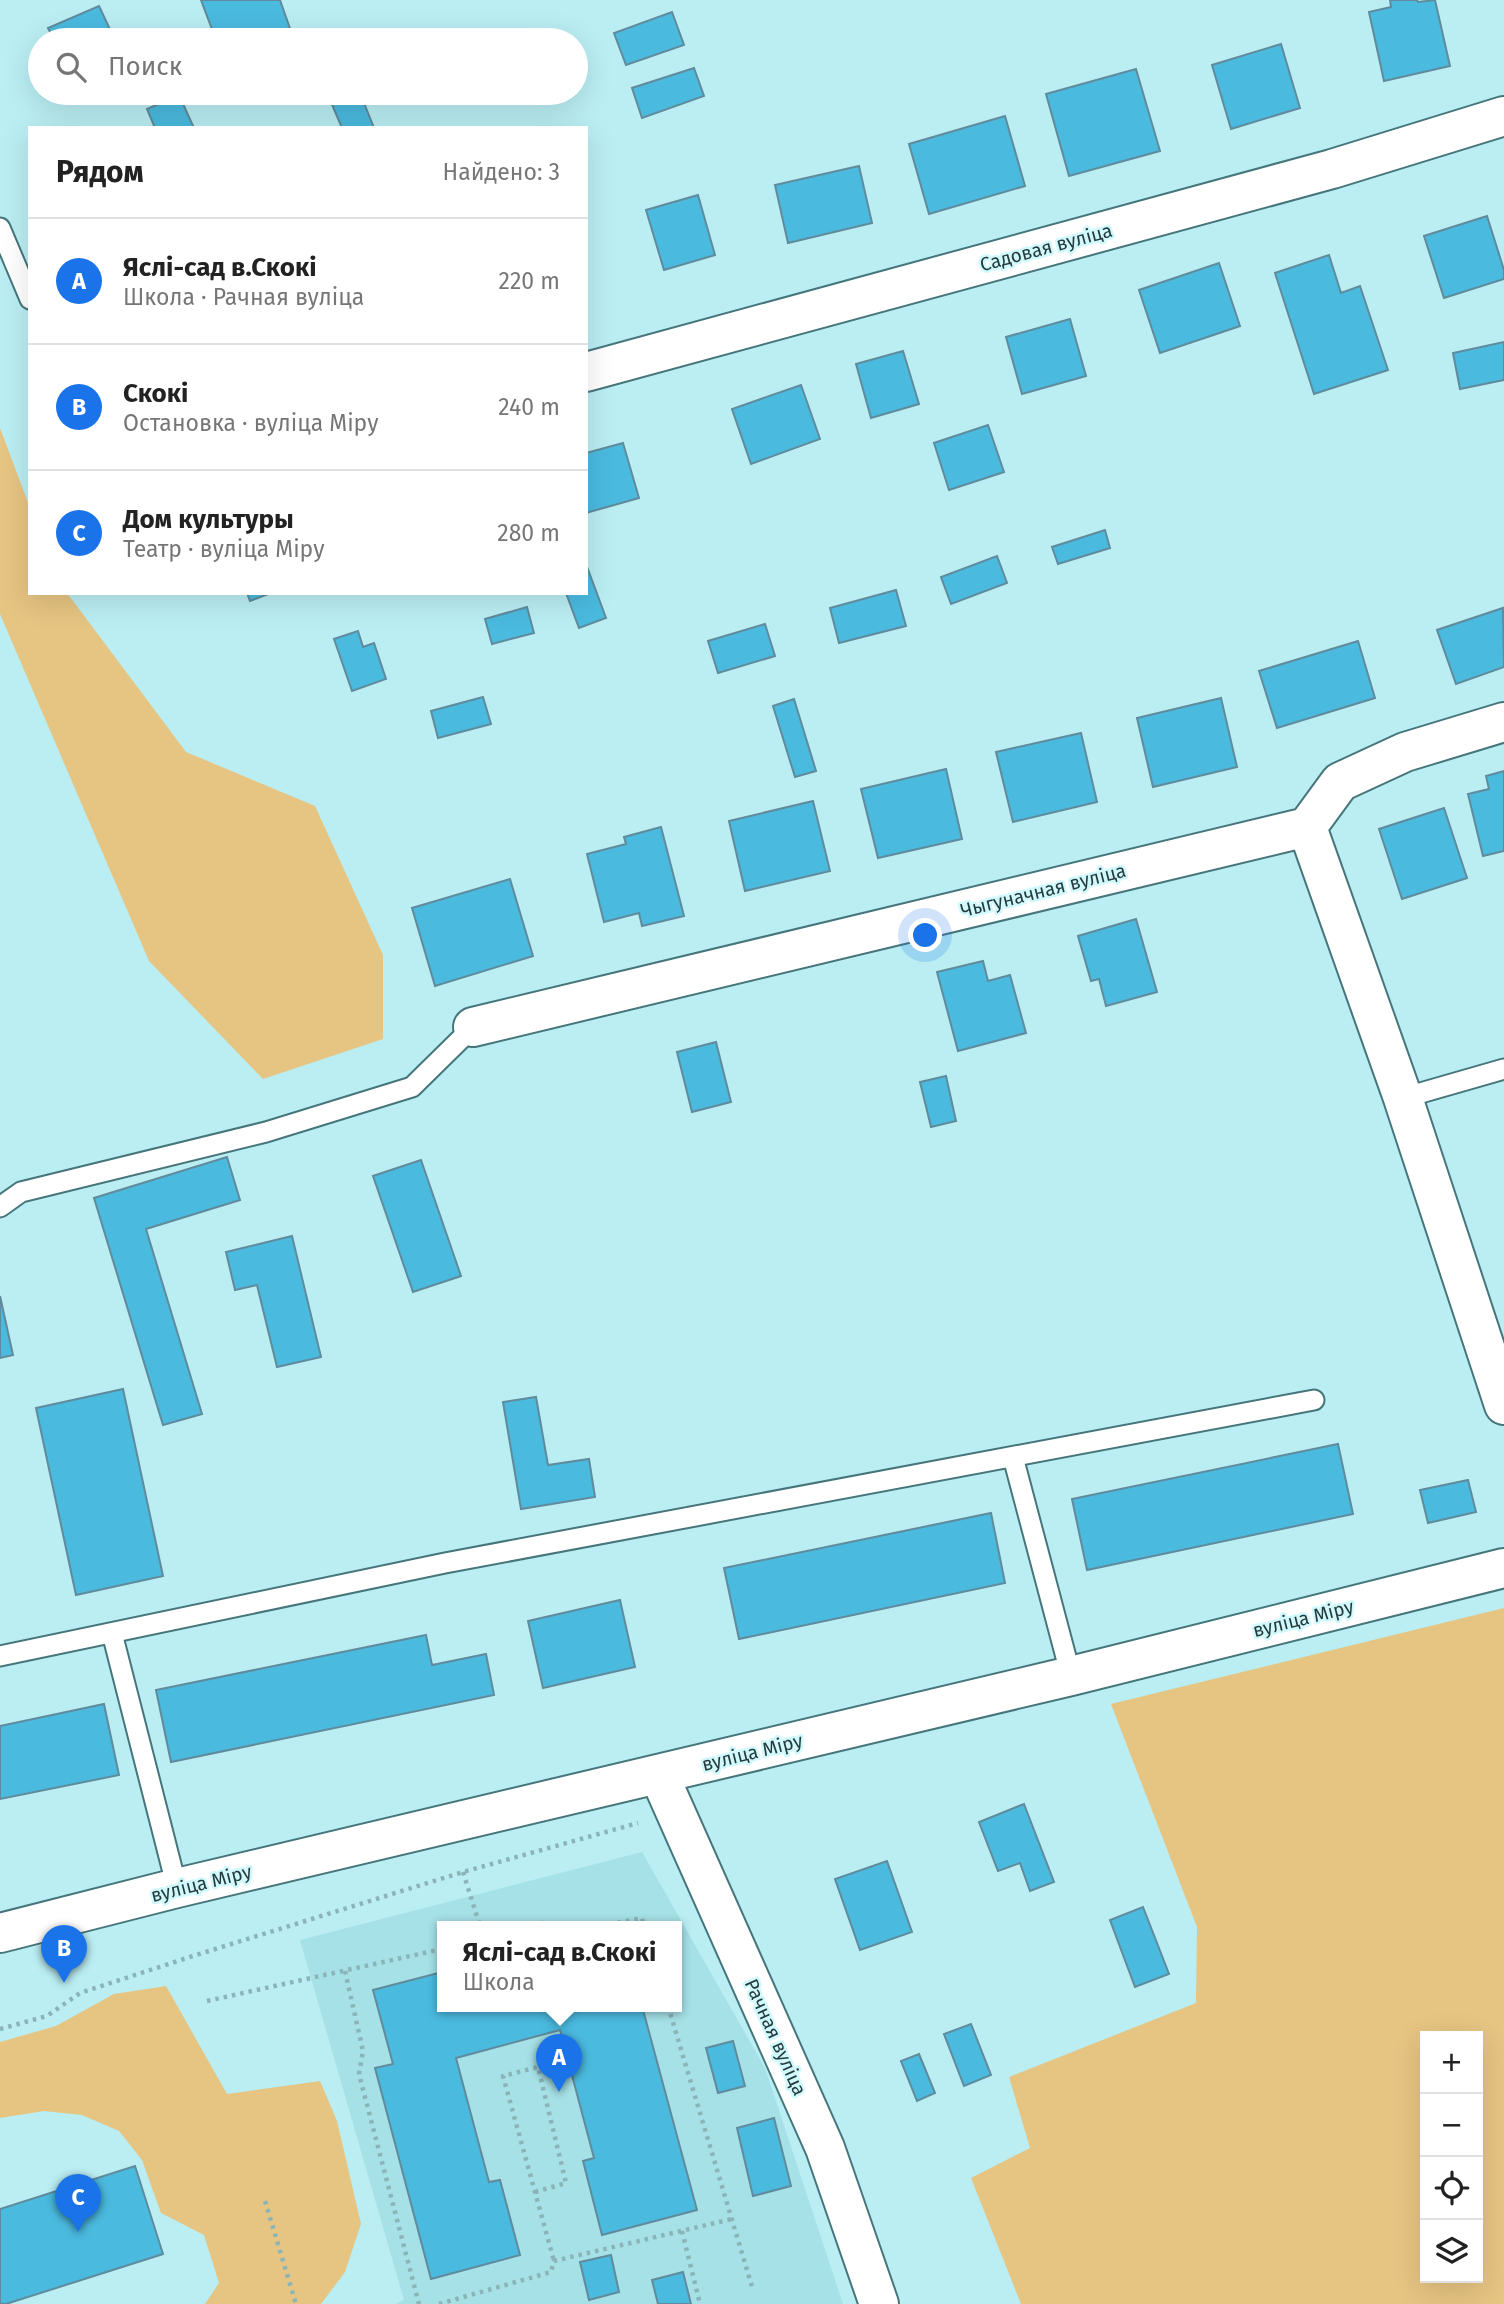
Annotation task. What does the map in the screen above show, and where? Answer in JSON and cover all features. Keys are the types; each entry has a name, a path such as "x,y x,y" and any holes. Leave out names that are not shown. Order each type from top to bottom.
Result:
{"street":[{"name":"Садовая вуліца","path":"588,371 1332,169 1504,116"},
{"path":"1504,722 1405,752 1339,782 1307,827 1403,1098 1504,1405"},
{"name":"Чыгуначная вуліца","path":"473,1027 1307,827"},
{"name":"вуліца Міру","path":"0,1933 177,1888 1070,1676 1504,1568"},
{"name":"Рачная вуліца","path":"659,1775 825,2148 879,2304"}],"lane":[{"path":"0,228 28,294"},
{"path":"0,1207 21,1192 266,1132 412,1087 473,1027"},
{"path":"1403,1098 1504,1069"},
{"path":"0,1656 445,1563 1314,1400"},
{"path":"1013,1457 1070,1676"},
{"path":"112,1633 177,1888"}],"path":[{"path":"0,2029 47,2016 80,1993 463,1871 676,1812"},
{"path":"463,1871 479,1921"},
{"path":"627,1921 642,1918 643,1921"},
{"path":"207,2001 437,1950"},
{"path":"345,1971 363,2052 359,2074 419,2304"},
{"path":"670,2012 753,2290"},
{"path":"439,2304 551,2272 554,2261 503,2076 538,2067 566,2183 535,2192"},
{"path":"265,2202 296,2304"},
{"path":"554,2261 732,2219"},
{"path":"682,2231 701,2304"}],"shaded area":[{"path":"0,428 28,503 28,595 68,595 186,752 315,806 383,955 383,1039 263,1079 149,961 0,614"},
{"path":"1504,1608 1504,2304 1021,2304 971,2178 1030,2148 1009,2077 1196,2003 1197,1927 1111,1704"},
{"path":"642,1852 681,1921 437,1921 437,2012 682,2012 682,1922 765,2068 843,2304 395,2304 404,2300 300,1940"},
{"path":"166,1986 227,2094 320,2081 337,2121 361,2224 345,2272 321,2304 205,2304 219,2283 204,2235 161,2213 142,2160 119,2131 82,2115 44,2111 0,2118 0,2042 56,2026 114,1994"}],"building":[{"path":"201,0 280,0 290,28 212,28"},
{"path":"1390,0 1435,0 1450,66 1384,81 1369,12 1391,7"},
{"path":"99,6 109,28 48,28"},
{"path":"672,12 684,45 626,65 614,33"},
{"path":"1281,44 1300,108 1231,129 1212,65"},
{"path":"694,68 704,96 642,118 632,88"},
{"path":"1136,69 1160,151 1069,176 1046,94"},
{"path":"156,105 184,105 193,126 154,126 147,109"},
{"path":"332,105 365,105 373,126 341,126"},
{"path":"1005,116 1025,186 929,214 909,144"},
{"path":"859,166 872,223 788,243 775,185"},
{"path":"698,195 715,255 664,270 646,210"},
{"path":"1487,216 1504,270 1504,279 1444,298 1424,236"},
{"path":"1329,255 1341,293 1360,286 1388,370 1314,394 1275,273"},
{"path":"1219,263 1240,326 1160,353 1139,290"},
{"path":"1070,319 1086,376 1022,394 1006,337"},
{"path":"1504,342 1504,380 1460,389 1453,353"},
{"path":"903,351 919,404 871,418 856,364"},
{"path":"801,385 820,439 751,464 732,409"},
{"path":"988,425 1004,472 949,490 934,443"},
{"path":"623,443 639,498 588,512 588,452"},
{"path":"1105,530 1110,548 1058,564 1052,547"},
{"path":"997,556 1007,583 951,604 941,577"},
{"path":"588,569 606,618 579,628 567,595 588,595"},
{"path":"896,590 906,626 839,643 830,608"},
{"path":"248,595 266,595 250,601"},
{"path":"527,607 534,633 492,644 485,619"},
{"path":"1503,608 1504,667 1456,684 1437,630"},
{"path":"765,624 775,656 718,673 708,641"},
{"path":"358,631 363,647 374,643 386,679 352,691 334,639"},
{"path":"1358,641 1375,698 1277,728 1259,671"},
{"path":"483,697 491,724 438,738 431,711"},
{"path":"1221,698 1237,767 1153,787 1137,718"},
{"path":"794,699 816,771 795,777 773,706"},
{"path":"1081,733 1097,802 1013,822 996,752"},
{"path":"946,769 962,839 878,858 861,789"},
{"path":"1504,771 1504,851 1483,856 1468,794 1489,789 1486,776"},
{"path":"813,801 830,871 745,891 729,821"},
{"path":"1444,808 1467,878 1402,899 1379,829"},
{"path":"661,827 684,916 642,926 639,913 604,922 587,854 626,844 624,837"},
{"path":"510,879 533,956 435,986 412,908"},
{"path":"1136,919 1157,992 1106,1006 1099,979 1091,981 1078,936"},
{"path":"983,961 988,981 1010,975 1026,1033 958,1051 937,972"},
{"path":"716,1042 731,1102 692,1112 677,1052"},
{"path":"946,1076 956,1121 931,1127 920,1082"},
{"path":"227,1157 240,1200 146,1229 202,1414 163,1425 94,1198"},
{"path":"421,1160 461,1276 413,1292 373,1176"},
{"path":"292,1236 321,1357 277,1367 257,1285 235,1290 226,1252"},
{"path":"0,1296 13,1355 0,1358"},
{"path":"123,1389 163,1576 76,1595 36,1408"},
{"path":"536,1397 548,1465 589,1459 595,1497 521,1509 503,1402"},
{"path":"1338,1444 1353,1514 1087,1570 1072,1499"},
{"path":"1468,1480 1476,1512 1428,1523 1420,1490"},
{"path":"991,1513 1005,1583 739,1639 724,1568"},
{"path":"620,1600 635,1667 543,1688 528,1621"},
{"path":"426,1635 432,1665 486,1654 494,1695 171,1762 156,1690"},
{"path":"104,1704 119,1775 0,1799 0,1726"},
{"path":"1024,1804 1054,1882 1030,1891 1020,1863 998,1871 979,1822"},
{"path":"887,1861 912,1932 860,1950 835,1879"},
{"path":"1143,1907 1169,1974 1135,1987 1110,1920"},
{"path":"437,1973 437,2012 644,2012 697,2210 602,2235 583,2161 594,2158 560,2030 456,2058 489,2182 500,2180 520,2255 431,2279 375,2068 393,2064 373,1990"},
{"path":"971,2024 991,2075 964,2086 944,2034"},
{"path":"733,2041 745,2086 718,2093 706,2048"},
{"path":"919,2054 935,2093 917,2101 901,2061"},
{"path":"774,2118 791,2186 753,2196 737,2128"},
{"path":"135,2166 163,2254 0,2304 0,2209"},
{"path":"611,2255 619,2292 589,2300 580,2262"},
{"path":"683,2272 691,2304 658,2304 652,2280"}],"place":[{"name":"Скокі","path":"64,1983"},
{"name":"Яслі-сад в.Скокі","path":"559,2092"},
{"name":"Дом культуры","path":"78,2232"}]}
